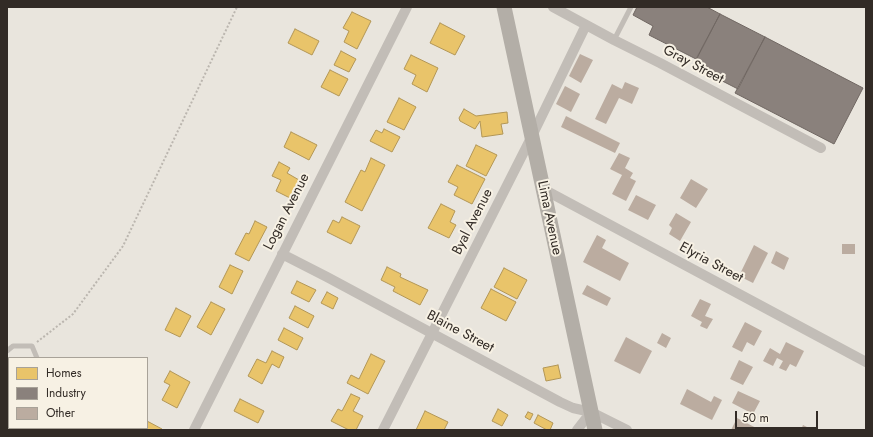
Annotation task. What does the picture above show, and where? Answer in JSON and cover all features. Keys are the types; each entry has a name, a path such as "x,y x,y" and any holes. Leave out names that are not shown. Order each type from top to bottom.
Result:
{"street":[{"name":"Logan Avenue","path":"194,430 407,7"},
{"name":"Lima Avenue","path":"504,7 595,430"},
{"name":"Gray Street","path":"553,7 821,148"},
{"name":"Byal Avenue","path":"383,430 532,136 586,25"},
{"name":"Elyria Street","path":"543,189 866,362"},
{"name":"Blaine Street","path":"282,254 560,402 573,408 591,412 627,430"},
{"path":"577,430 591,412"}],"lane":[{"path":"614,40 631,7"},
{"path":"7,351 13,346 32,346 37,357"}],"path":[{"path":"32,346 73,314 123,246 237,7"}],"building: Homes":[{"path":"352,12 371,21 357,49 344,42 349,31 343,28"},
{"path":"440,23 465,36 455,55 430,43"},
{"path":"295,29 319,41 312,55 288,43"},
{"path":"341,51 356,59 349,72 334,65"},
{"path":"411,55 438,68 427,92 412,84 416,75 404,69"},
{"path":"330,70 348,79 339,96 321,87"},
{"path":"399,98 416,107 404,130 387,122"},
{"path":"464,109 476,116 507,112 508,123 501,124 503,134 482,137 480,121 475,129 460,121 459,118"},
{"path":"384,129 400,137 392,152 370,141 376,130 382,133"},
{"path":"291,132 317,145 309,160 284,147"},
{"path":"476,145 497,155 486,176 466,166"},
{"path":"371,158 385,165 362,211 345,202 361,170 365,172"},
{"path":"279,162 290,168 287,173 299,180 290,198 276,191 281,180 272,176"},
{"path":"457,165 485,179 472,204 454,195 458,187 448,182"},
{"path":"441,204 455,211 450,222 456,225 449,238 428,228"},
{"path":"342,217 360,226 351,244 327,232 333,220 339,223"},
{"path":"255,221 267,227 249,261 235,254 246,233 249,234"},
{"path":"230,265 243,271 232,294 219,287"},
{"path":"387,267 401,274 400,277 428,290 420,305 393,291 395,287 381,280"},
{"path":"504,268 527,280 517,299 494,287"},
{"path":"297,281 316,290 309,302 291,293"},
{"path":"491,289 516,302 506,321 481,308"},
{"path":"327,292 338,298 333,309 321,303"},
{"path":"211,302 225,309 211,335 197,327"},
{"path":"295,306 314,316 308,328 289,318"},
{"path":"176,308 191,316 180,337 165,330"},
{"path":"284,328 303,338 297,350 278,340"},
{"path":"272,351 284,357 279,368 272,364 262,384 248,376 257,359 266,363"},
{"path":"371,354 385,361 368,394 347,383 351,375 359,379"},
{"path":"558,365 561,378 546,381 543,368"},
{"path":"170,371 190,382 177,408 162,400 170,385 164,382"},
{"path":"351,394 360,398 353,411 363,416 356,430 349,430 331,421 338,409 342,411"},
{"path":"240,399 264,411 258,423 234,411"},
{"path":"498,409 508,415 502,426 492,421"},
{"path":"425,411 448,422 444,430 416,430"},
{"path":"528,412 533,414 530,420 525,417"},
{"path":"538,415 553,423 550,430 547,430 534,423"},
{"path":"148,422 162,429 161,430 138,429 148,429"}],"building: Industry":[{"path":"637,7 707,7 720,14 696,59 649,35 653,26 633,15"},
{"path":"720,14 765,37 738,89 693,66"},
{"path":"765,37 863,88 834,144 735,93"}],"building: Other":[{"path":"580,54 593,60 581,83 569,76"},
{"path":"625,82 639,88 632,104 619,98 606,124 595,119 612,84 622,89"},
{"path":"565,86 580,94 571,112 556,104"},
{"path":"566,116 620,143 615,153 561,127"},
{"path":"619,153 630,158 625,168 633,173 630,178 636,181 626,201 612,194 622,175 610,169"},
{"path":"691,179 708,189 696,208 680,198"},
{"path":"636,195 656,205 648,220 628,210"},
{"path":"676,213 691,222 680,241 669,234 672,228 669,225"},
{"path":"597,235 606,240 602,248 629,263 620,281 583,262"},
{"path":"842,244 855,244 855,254 842,254"},
{"path":"754,245 768,253 753,283 739,276"},
{"path":"776,251 789,258 784,270 771,263"},
{"path":"587,285 611,298 607,306 582,294"},
{"path":"700,299 711,304 705,316 713,319 707,329 700,326 702,322 691,316"},
{"path":"745,322 762,331 754,346 747,342 742,352 732,347"},
{"path":"662,333 671,338 666,348 657,343"},
{"path":"626,337 652,351 640,374 614,361"},
{"path":"786,342 804,351 796,367 790,364 786,371 779,368 783,361 777,358 773,366 763,361 770,348 780,354"},
{"path":"739,360 753,367 743,385 730,379"},
{"path":"687,389 711,402 714,396 722,400 712,420 680,404"},
{"path":"738,391 760,401 753,414 732,403"},
{"path":"737,418 760,430 731,430"},
{"path":"803,425 813,430 801,430"}]}
